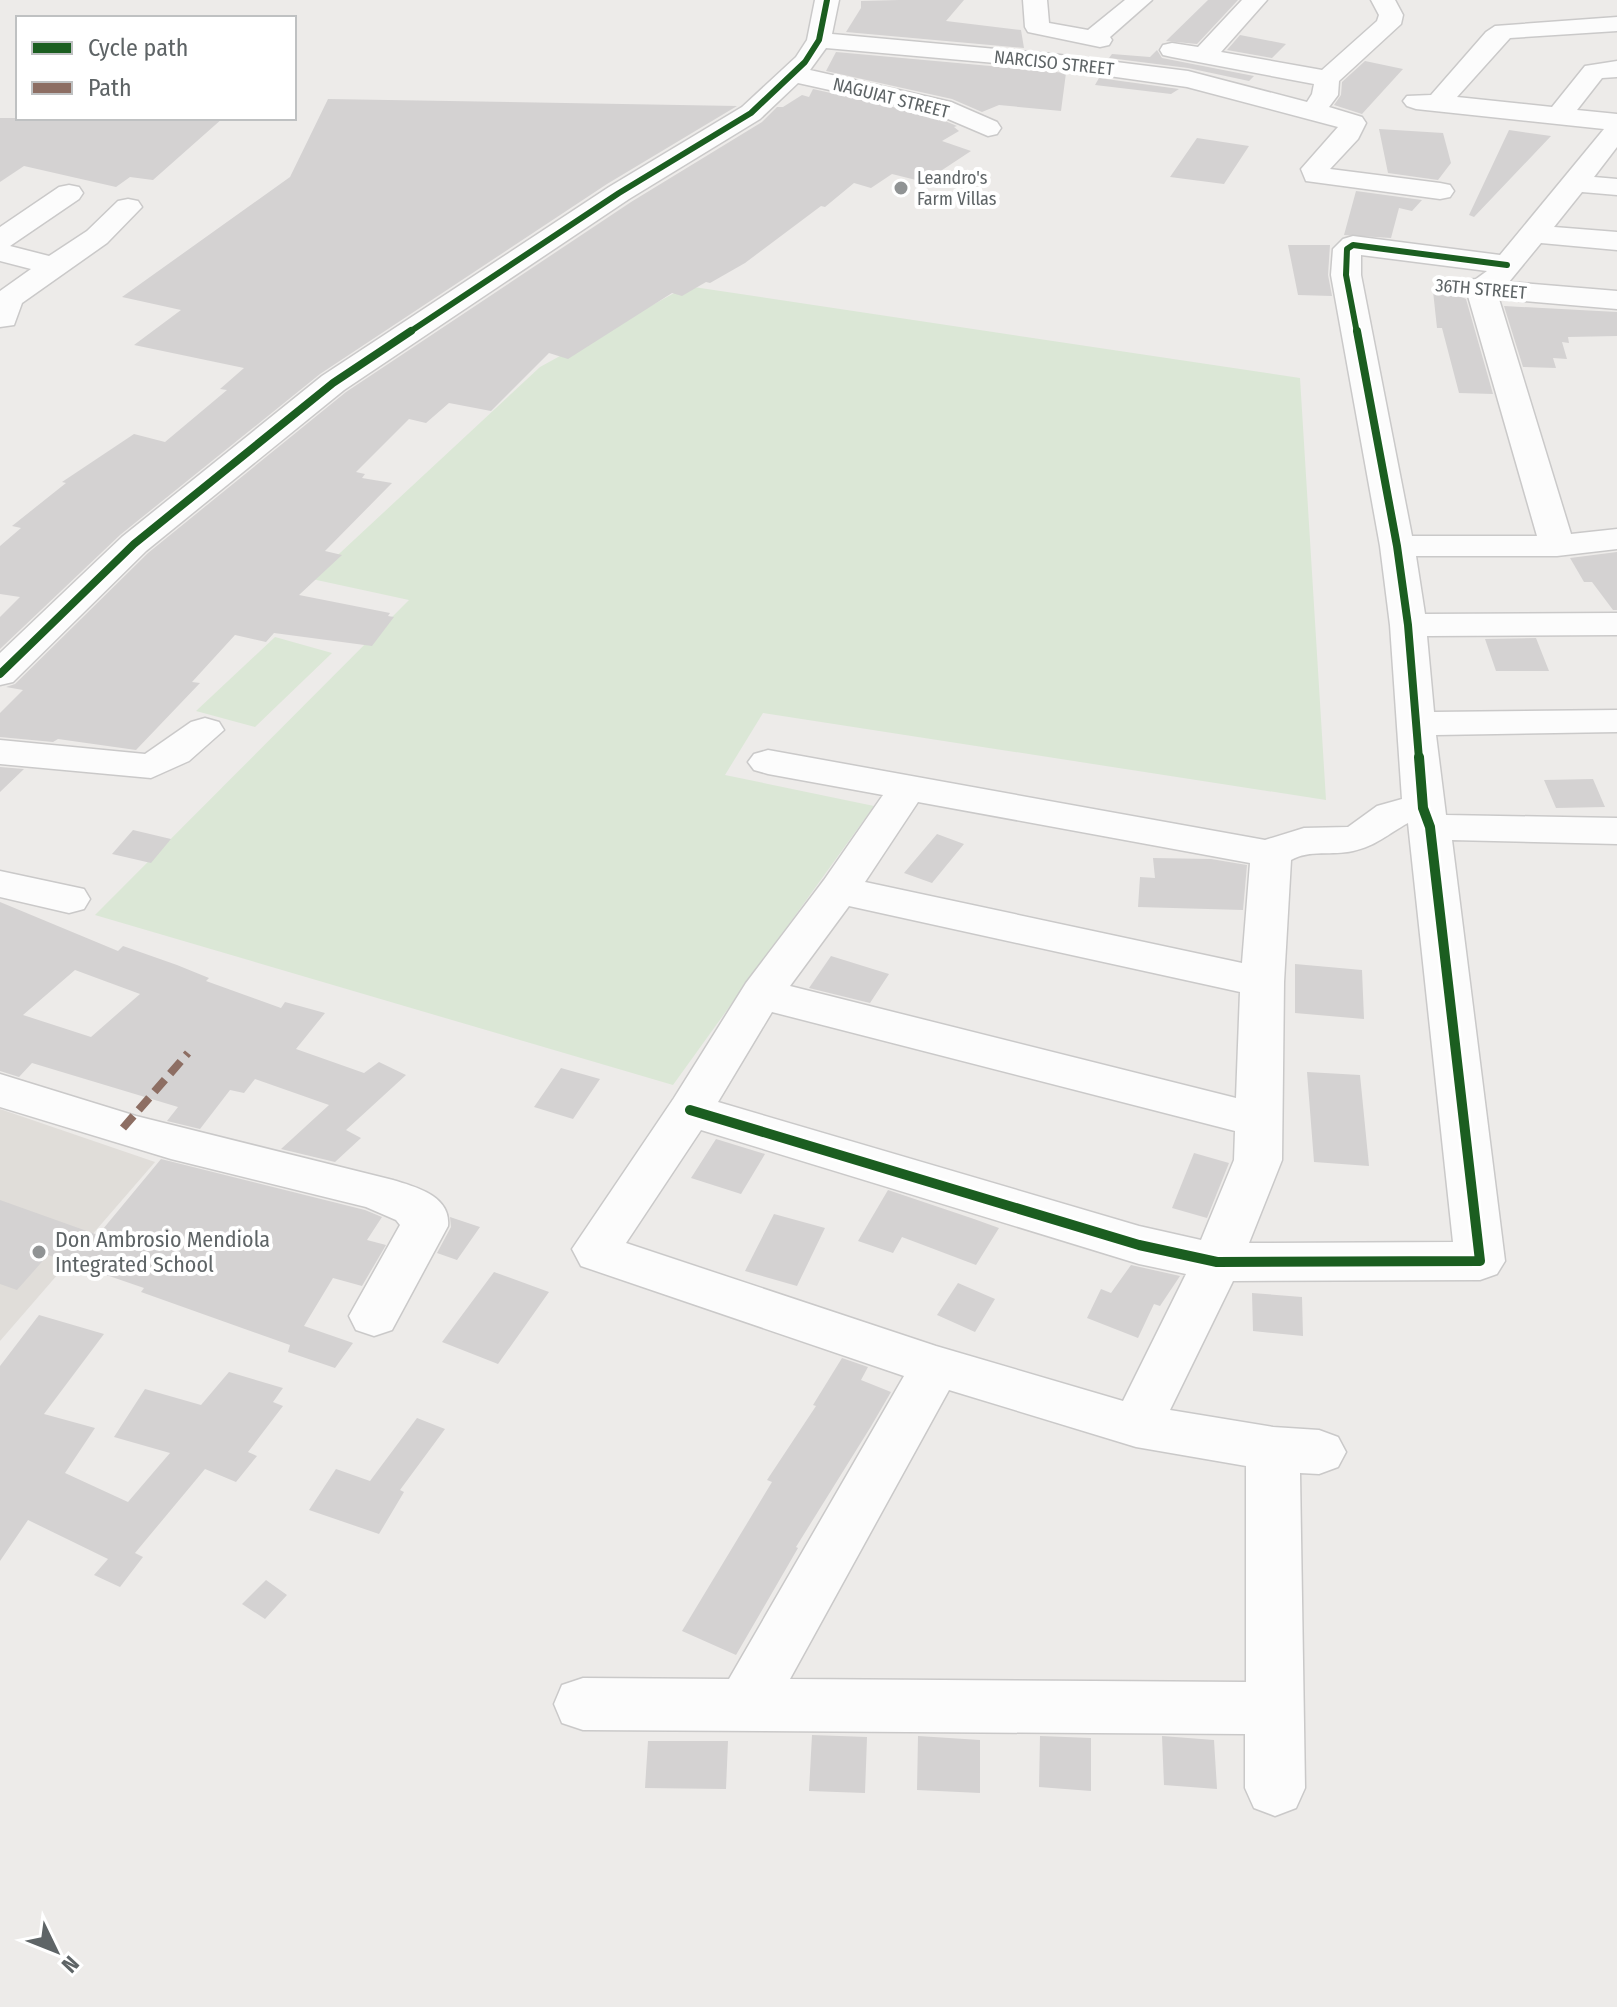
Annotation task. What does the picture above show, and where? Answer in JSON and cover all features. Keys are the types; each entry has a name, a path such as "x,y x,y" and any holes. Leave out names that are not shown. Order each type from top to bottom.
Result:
{"street":[{"path":"0,674 134,544 333,383 619,193 751,113 792,74 819,40 827,0"},
{"path":"1035,0 1037,27 1048,32 1121,43"},
{"path":"1092,39 1140,0"},
{"path":"1205,54 1255,0"},
{"path":"1313,111 1325,95 1327,79 1389,24 1391,15 1383,0"},
{"path":"1494,277 1534,234 1617,128 1560,115 1426,102 1504,31 1617,24"},
{"name":"NARCISO STREET","path":"819,40 1052,61 1188,79 1353,123 1349,133 1315,169 1316,175 1440,191"},
{"path":"1149,47 1205,54 1327,79"},
{"path":"1560,115 1594,71 1617,69"},
{"name":"NAGUIAT STREET","path":"792,74 942,107 988,128"},
{"path":"1573,183 1617,187"},
{"path":"0,240 69,193"},
{"path":"4,305 97,237 128,207"},
{"path":"1534,234 1617,241"},
{"path":"690,1110 1139,1245 1217,1262 1480,1261 1427,817 1408,625 1361,277 1347,249 1353,245 1494,277"},
{"path":"0,252 54,266"},
{"path":"1494,277 1557,546"},
{"name":"36TH STREET","path":"1436,285 1494,277 1617,300"},
{"path":"1397,546 1557,546 1617,539"},
{"path":"1408,625 1617,624"},
{"path":"1418,724 1617,721"},
{"path":"0,752 151,766 175,753 205,730"},
{"path":"768,762 1271,854 1289,841 1361,837 1401,811 1427,817 1617,831"},
{"path":"907,789 839,890 761,994 690,1110 596,1249 598,1253 936,1366 1136,1426 1296,1450 1276,1708 1275,1788"},
{"path":"1136,1426 1217,1262 1258,1160 1262,982 1271,854"},
{"path":"0,884 69,899"},
{"path":"839,890 1262,982"},
{"path":"761,994 1260,1121"},
{"path":"0,1090 123,1128 373,1192 417,1208 425,1216 424,1226 374,1316"},
{"path":"746,1703 936,1366"},
{"path":"583,1704 1276,1708"}],"shaded area":[{"name":"Don Ambrosio Mendiola Integrated School","path":"0,1109 155,1162 0,1341"}],"green space":[{"path":"687,286 1300,378 1326,800 763,713 725,775 874,806 673,1085 95,915 409,600 312,579 540,367"},
{"path":"275,637 332,653 255,727 196,711"}],"building":[{"path":"964,0 946,21 1021,30 1024,48 846,32 861,8 861,1"},
{"path":"1208,0 1238,0 1197,44 1166,41"},
{"path":"1240,35 1286,44 1272,58 1227,50"},
{"path":"1157,50 1162,58 1254,76 1249,81 1188,68 1109,58 1112,54 1150,57"},
{"path":"836,52 1066,73 1061,111 999,105 982,112 952,99 826,71"},
{"path":"1365,61 1403,69 1362,114 1334,105 1341,95 1342,82"},
{"path":"1099,78 1179,89 1171,94 1095,85"},
{"path":"813,89 933,116 957,126 954,127 959,131 942,141 971,151 924,182 892,174 871,188 854,183 745,263 710,283 706,282 682,296 672,293 568,359 549,353 491,411 449,403 426,423 409,419 356,472 365,474 362,478 392,483 325,551 342,555 299,595 390,613 388,616 394,617 372,646 274,633 266,642 235,635 192,682 200,683 136,750 58,739 53,742 0,737 0,713 23,690 6,687 15,684 148,553 346,392 631,202 762,122 777,107 783,107 802,95 809,97"},
{"path":"328,99 737,106 607,184 320,374 120,535 0,649 0,617 20,597 0,594 0,546 21,528 12,526 66,483 62,482 134,434 165,442 227,390 220,389 244,368 134,345 181,310 122,297 290,177"},
{"path":"0,118 221,120 153,180 130,177 116,187 24,166 0,182"},
{"path":"1379,129 1443,133 1451,163 1438,180 1388,173"},
{"path":"1509,130 1551,136 1474,217 1469,215"},
{"path":"1197,138 1249,146 1224,184 1170,177"},
{"path":"1356,191 1422,200 1412,211 1399,208 1391,238 1344,235"},
{"path":"1288,245 1330,245 1328,275 1332,296 1298,295"},
{"path":"1433,291 1449,291 1466,299 1493,394 1459,393 1442,328 1437,328"},
{"path":"1504,306 1617,312 1617,336 1568,337 1569,343 1562,342 1567,359 1553,358 1556,368 1523,367"},
{"path":"1617,552 1617,610 1613,610 1592,582 1584,582 1570,558"},
{"path":"1536,638 1549,671 1496,671 1485,639"},
{"path":"0,767 24,769 0,792"},
{"path":"1593,779 1605,807 1556,808 1544,780"},
{"path":"133,830 171,839 151,863 112,854"},
{"path":"937,834 964,844 932,883 904,873"},
{"path":"1153,858 1211,859 1247,865 1243,910 1138,907 1140,877 1155,878"},
{"path":"0,902 118,951 123,946 281,1008 285,1002 325,1013 296,1049 364,1073 379,1062 406,1075 346,1130 361,1138 335,1162 281,1149 329,1105 255,1079 244,1093 230,1090 200,1129 167,1121 178,1107 32,1063 19,1077 0,1071","holes":["75,970 140,994 91,1037 23,1015"]},
{"path":"831,956 889,974 870,1003 809,988"},
{"path":"1295,964 1362,970 1364,1019 1295,1013"},
{"path":"561,1068 600,1079 573,1119 534,1107"},
{"path":"1307,1072 1360,1075 1369,1166 1314,1162"},
{"path":"716,1139 765,1154 741,1194 691,1178"},
{"path":"1194,1153 1229,1163 1207,1218 1172,1208"},
{"path":"161,1159 365,1210 382,1217 367,1240 386,1245 362,1286 333,1278 304,1326 353,1343 335,1368 288,1352 290,1345 141,1292 144,1288 48,1255 17,1290 0,1284 0,1200 98,1235"},
{"path":"888,1190 999,1228 976,1265 902,1237 893,1253 858,1241"},
{"path":"774,1214 825,1228 797,1286 745,1271"},
{"path":"450,1217 480,1227 457,1260 437,1253 451,1227"},
{"path":"1131,1265 1180,1276 1160,1306 1154,1304 1138,1338 1087,1318 1101,1289 1111,1293"},
{"path":"494,1272 549,1292 498,1364 442,1342"},
{"path":"958,1283 995,1299 975,1332 937,1315"},
{"path":"1252,1293 1302,1297 1303,1336 1253,1331"},
{"path":"39,1315 104,1334 44,1414 95,1428 65,1473 128,1502 170,1453 114,1437 145,1389 201,1405 229,1372 283,1388 273,1402 283,1406 248,1452 257,1456 236,1482 205,1469 135,1553 143,1557 120,1587 94,1575 108,1559 28,1520 0,1561 0,1366"},
{"path":"842,1358 868,1367 861,1380 891,1392 870,1428 796,1547 736,1655 682,1631 772,1482 767,1480 816,1406 813,1405"},
{"path":"417,1418 445,1429 400,1490 404,1492 379,1534 309,1510 336,1469 370,1481"},
{"path":"266,1580 287,1595 265,1619 242,1604"},
{"path":"812,1735 867,1737 865,1793 809,1791"},
{"path":"918,1736 980,1740 980,1793 917,1790"},
{"path":"1040,1736 1091,1738 1091,1791 1039,1787"},
{"path":"1162,1736 1214,1740 1217,1789 1164,1785"},
{"path":"648,1741 728,1741 726,1789 645,1788"}],"marked path":[{"path":"123,1128 188,1053"}],"cycle path":[{"path":"0,674 134,544 333,383 619,193 751,113 805,62 819,40 827,0"},
{"path":"690,1110 1139,1245 1217,1262 1480,1261 1430,827 1423,808 1408,625 1397,546 1346,275 1347,249 1353,245 1507,265"}],"place":[{"name":"Leandro's Farm Villas","path":"901,188"},
{"name":"Don Ambrosio Mendiola Integrated School","path":"39,1252"}]}
